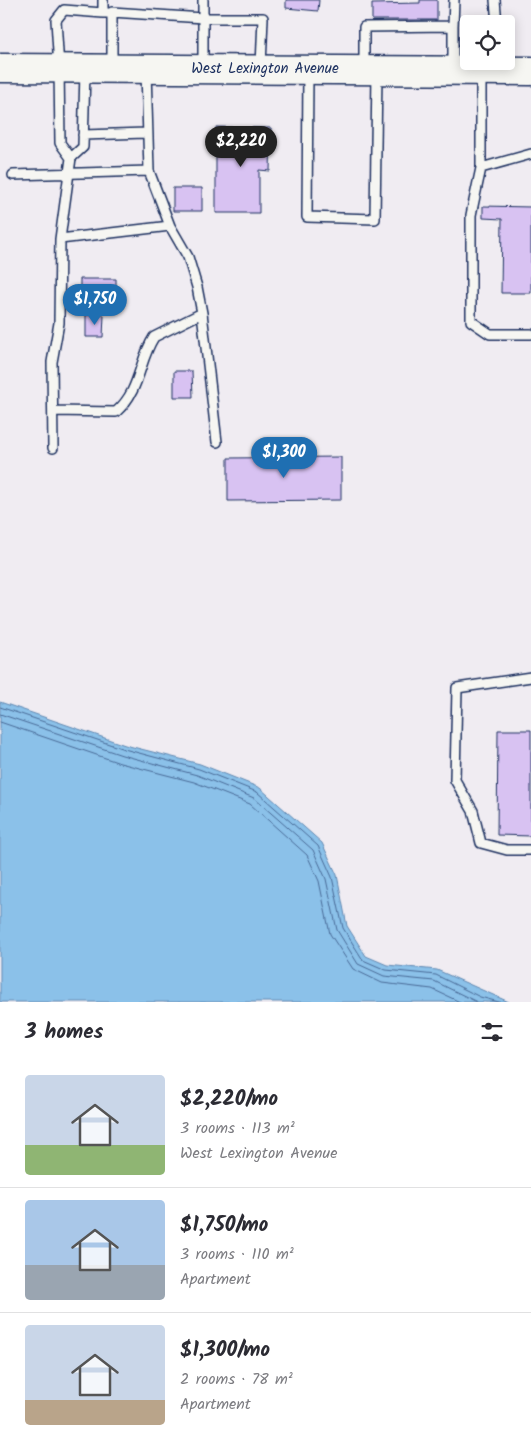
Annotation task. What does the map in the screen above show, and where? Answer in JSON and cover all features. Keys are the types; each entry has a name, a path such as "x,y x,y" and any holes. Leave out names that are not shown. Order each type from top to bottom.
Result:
{"main road":[{"name":"West Lexington Avenue","path":"0,68 460,70"},
{"name":"West Lexington Avenue","path":"515,69 531,71"}],"lane":[{"path":"103,0 108,13 112,68"},
{"path":"203,0 203,69"},
{"path":"453,70 454,0"},
{"path":"495,0 496,15"},
{"path":"54,448 52,362 59,323 60,239 71,158 83,147 83,135 72,68 56,20 64,5 108,13 203,18 262,18 261,69"},
{"path":"308,69 307,217 375,219 371,70 364,27 453,26"},
{"path":"71,158 60,144 72,68"},
{"path":"146,68 146,133 149,172 170,226 188,257 202,313 217,442"},
{"path":"495,70 481,168 471,215 471,321 490,334 531,334"},
{"path":"83,135 146,133"},
{"path":"481,168 531,154"},
{"path":"13,175 149,172"},
{"path":"60,239 170,226"},
{"path":"53,411 116,412 124,405 136,387 154,337 202,313"},
{"path":"531,677 457,688 455,780 473,811 482,843 507,850 531,850"}],"water":[{"path":"0,702 125,745 200,764 260,788 322,843 337,875 347,926 366,956 387,965 437,970 509,1002 0,1002"}],"building":[{"path":"286,0 319,0 318,11 286,8"},
{"path":"420,0 437,0 437,20 372,20 372,4 420,3"},
{"path":"216,127 271,128 270,171 259,170 259,213 216,213"},
{"path":"173,188 202,188 202,211 173,211"},
{"path":"483,206 531,207 531,293 501,293 502,219 483,218"},
{"path":"80,279 116,279 116,301 80,301"},
{"path":"86,315 104,315 103,337 86,337"},
{"path":"174,371 192,371 193,397 174,397"},
{"path":"341,457 341,500 228,501 228,458"},
{"path":"498,730 531,730 531,836 497,835"}]}
